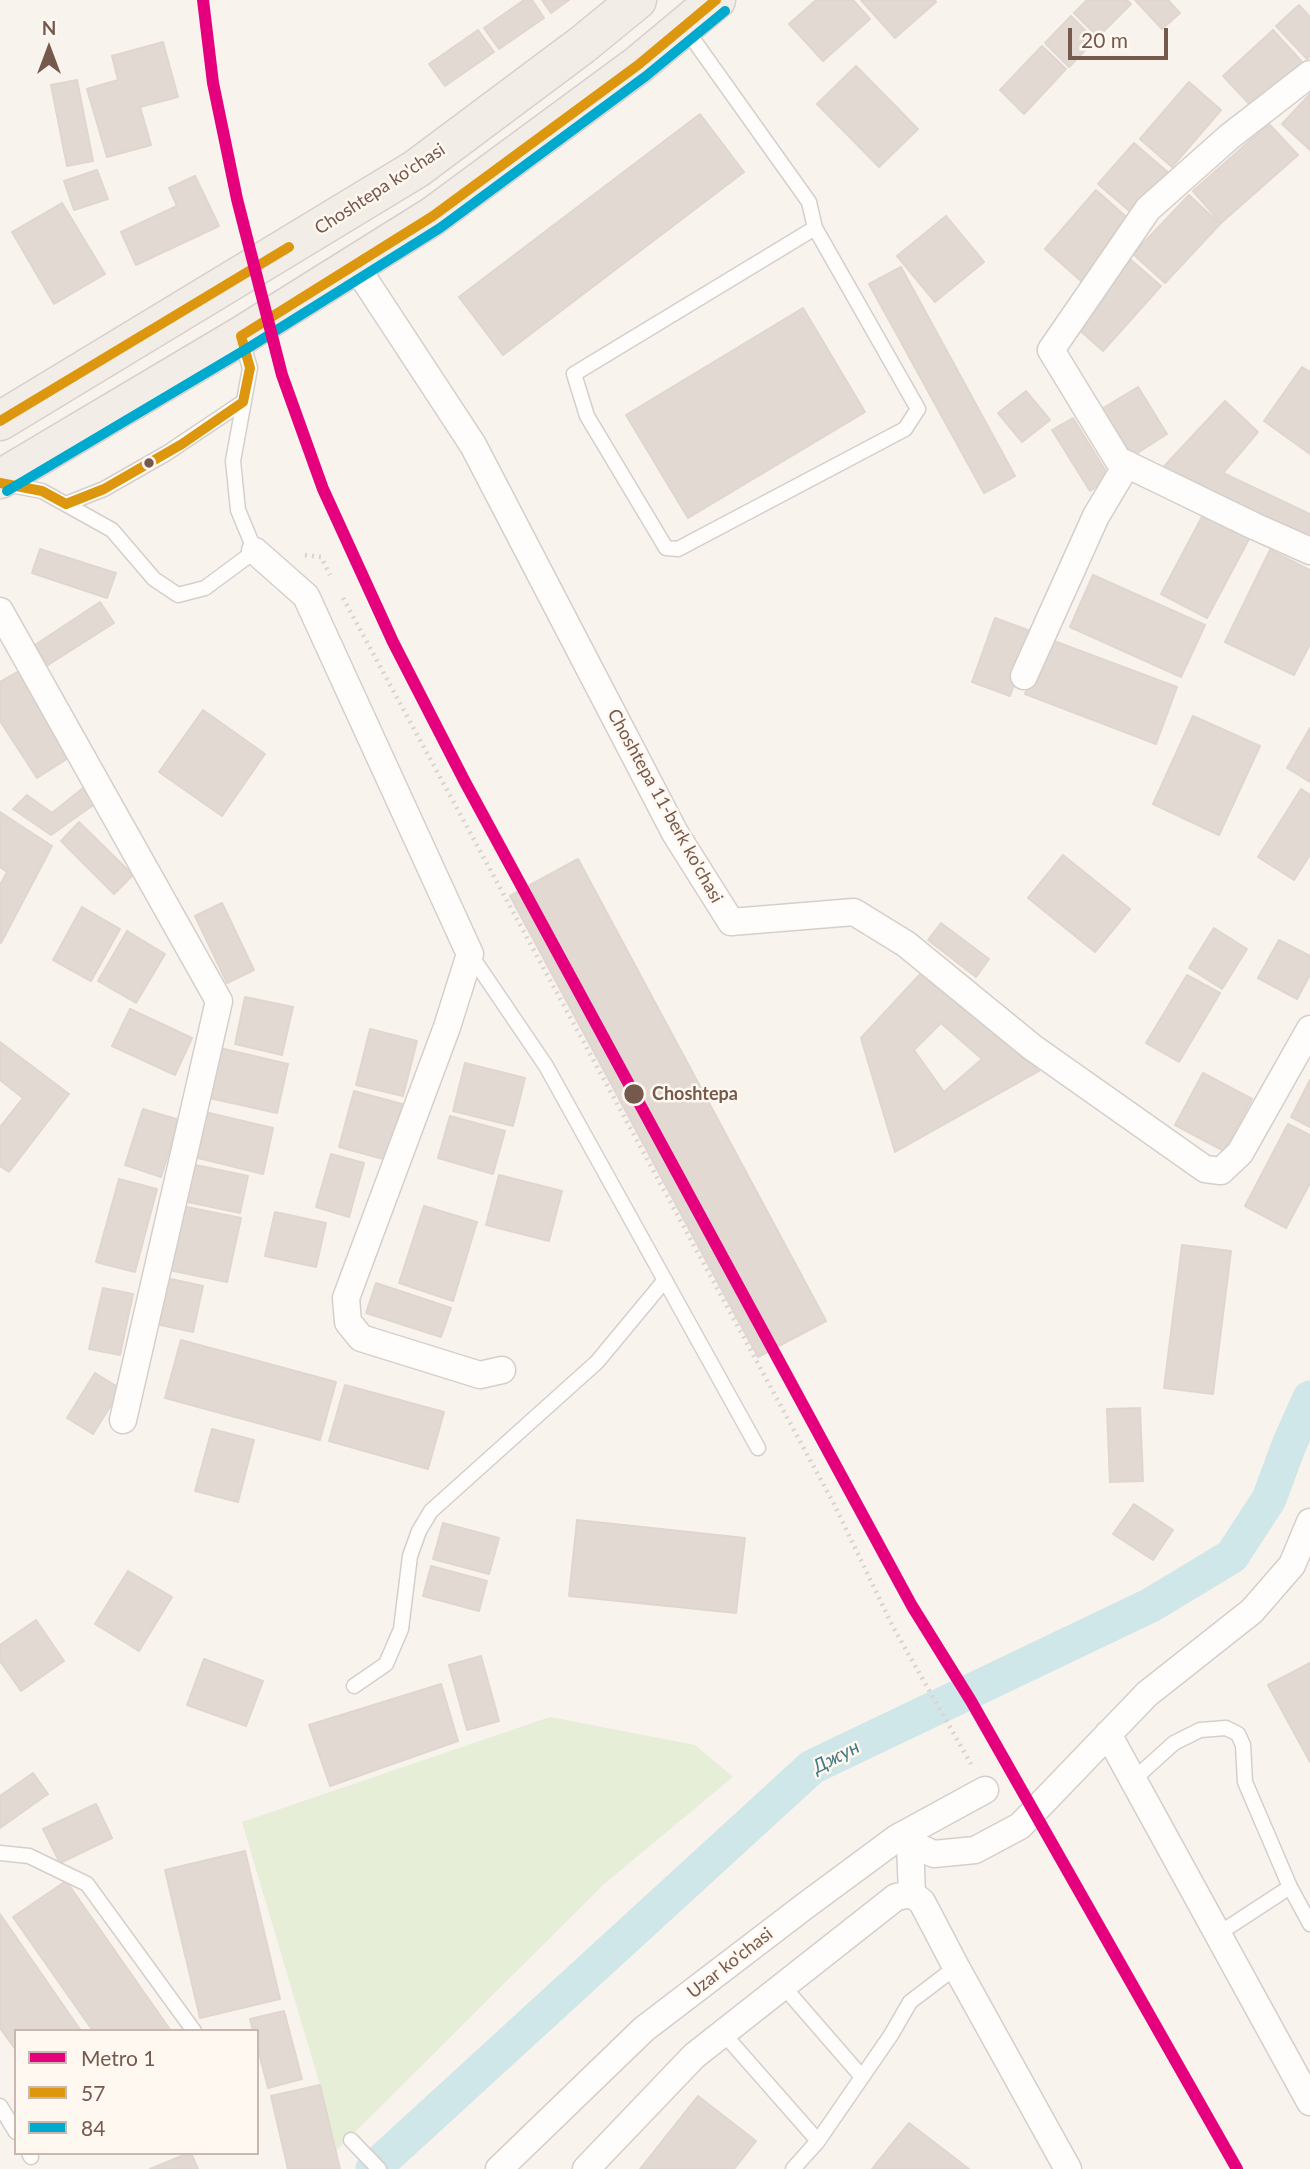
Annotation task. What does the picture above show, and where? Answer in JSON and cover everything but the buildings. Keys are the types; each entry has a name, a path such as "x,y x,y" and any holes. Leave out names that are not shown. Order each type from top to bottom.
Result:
{"main road":[{"name":"Choshtepa ko'chasi","path":"0,421 416,169 637,0"},
{"path":"0,481 241,336 433,216 638,65 716,0"}],"street":[{"path":"1310,74 1228,137 1148,209 1051,350 1118,460 1310,551"},
{"name":"Choshtepa 11-berk ko'chasi","path":"355,265 473,445 676,833 730,922 854,912 906,944 1032,1047 1205,1169 1221,1171 1240,1153 1310,1029"},
{"path":"1024,676 1096,516 1127,464"},
{"path":"256,551 306,596 470,954 446,1027 346,1298 348,1322 360,1338 480,1375 502,1370"},
{"path":"0,611 219,1000 123,1420"},
{"path":"903,1841 934,1854 975,1850 1020,1826 1147,1695 1252,1611 1292,1565 1310,1522"},
{"path":"1108,1734 1310,2102"},
{"name":"Uzar ko'chasi","path":"499,2169 644,2029 805,1906 985,1790"},
{"path":"903,1841 912,1894 922,1902 1068,2169"},
{"path":"586,2169 694,2056 896,1897 912,1894"}],"lane":[{"path":"684,27 809,202 815,228 918,409 905,429 678,549 666,548 587,416 574,374 815,228"},
{"path":"0,481 42,491 112,530 154,579 178,595 205,588 256,551 237,510 233,461 250,368 241,336"},
{"path":"66,504 104,489 183,444 243,402"},
{"path":"470,954 546,1066 758,1448"},
{"path":"354,1686 386,1664 401,1629 410,1556 419,1531 431,1511 597,1362 665,1280"},
{"path":"1133,1780 1174,1743 1200,1730 1226,1728 1238,1734 1243,1745 1245,1782 1290,1887 1310,1924"},
{"path":"0,1853 29,1856 87,1884 193,2029"},
{"path":"1218,1934 1290,1887"},
{"path":"793,2169 818,2141 910,2002 956,1968"},
{"path":"783,1986 862,2077"},
{"path":"723,2033 818,2141"},
{"path":"0,2106 14,2129"},
{"path":"351,2140 379,2169"}],"path":[{"path":"256,551 321,557 334,582"},
{"path":"341,594 834,1504 893,1626 985,1790"}],"green space":[{"path":"550,1717 695,1745 733,1777 603,1885 336,2151 320,2085 242,1822"}],"waterway":[{"name":"Джун","path":"373,2169 812,1767 1151,1605 1232,1556 1269,1499 1310,1398"}],"metro line":[{"name":"1","path":"203,0 213,83 237,199 282,375 323,489 393,642 465,782 912,1606 971,1701 1237,2169"}],"transit line":[{"name":"57","path":"0,483 42,491 66,504 104,489 182,444 243,402 250,368 241,336 433,216 638,65 716,0"},
{"name":"84","path":"7,491 248,348 440,228 646,76 725,11"},
{"name":"57","path":"0,421 289,247"}],"place":[{"name":"Choshtepa","path":"634,1094"}]}
